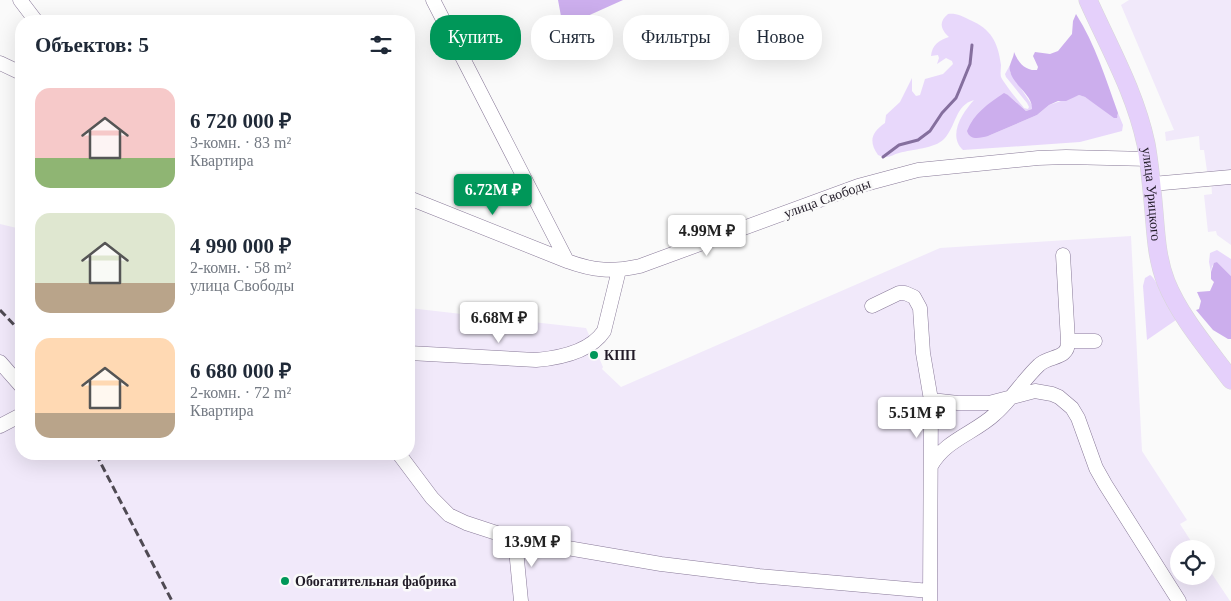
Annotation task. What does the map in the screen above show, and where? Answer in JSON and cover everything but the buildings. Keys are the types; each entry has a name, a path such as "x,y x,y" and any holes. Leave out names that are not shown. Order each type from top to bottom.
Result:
{"main road":[{"name":"улица Урицкого","path":"1088,0 1138,112 1152,184 1156,242 1166,283 1185,315 1231,380"}],"street":[{"path":"20,0 31,15"},
{"path":"433,0 567,261"},
{"path":"0,63 15,70"},
{"name":"улица Свободы","path":"415,200 567,261 594,269 619,270 640,266 858,186 918,170 1038,158 1148,159"},
{"path":"1152,184 1231,177"},
{"path":"931,466 937,454 946,446 986,422 1013,396 1041,363 1066,352 1068,342 1063,255"},
{"path":"415,353 536,360 570,353 593,343 604,331 619,270"},
{"path":"404,460 432,498 449,515 466,524 515,539 661,564 930,596 931,400 923,353 920,308 917,301 910,294 899,294 872,306"},
{"path":"1068,342 1095,341"},
{"path":"0,362 15,379"},
{"path":"931,400 958,404 989,403 1035,391 1059,397 1072,408 1082,427 1096,468 1179,601"},
{"path":"0,426 15,418"},
{"path":"515,539 522,601"}],"shaded area":[{"path":"558,0 623,0 590,15 561,15"},
{"path":"1129,0 1231,0 1231,245 1217,235 1216,231 1208,232 1204,195 1212,194 1211,179 1210,171 1207,171 1204,150 1200,150 1199,136 1166,141 1165,132 1174,130 1121,5"},
{"path":"948,14 964,17 988,32 998,50 1002,80 1024,108 1028,109 1027,103 1006,77 1005,74 1010,65 1010,72 1032,105 1032,109 1026,111 1008,95 988,136 1037,115 1049,105 1079,95 1118,116 1118,113 1123,125 1122,131 1080,142 963,150 956,138 958,124 974,100 959,111 948,134 935,145 888,157 878,155 872,141 874,133 885,123 886,115 900,102 912,78 912,91 916,96 920,95 925,79 943,74 953,64 952,61 946,58 937,64 938,55 931,56 937,44 949,37 944,32 942,26 943,20"},
{"path":"1076,14 1100,62 1118,113 1117,118 1114,118 1085,97 1079,95 1066,101 1058,101 1049,105 1037,115 988,136 973,138 970,136 967,131 973,119 987,105 1004,93 1026,111 1032,109 1029,99 1010,71 1014,52 1022,65 1029,69 1037,70 1038,67 1033,56 1035,52 1050,54 1058,51 1072,34 1073,21"},
{"path":"0,224 15,228 15,460 415,460 415,309 586,328 603,367 602,369 621,387 940,248 1131,236 1142,451 1187,520 1180,524 1190,540 1170,540 1170,585 1215,585 1215,578 1230,601 0,601"},
{"path":"1217,250 1231,259 1231,276 1217,262 1212,266 1211,272 1210,253"},
{"path":"1217,262 1231,276 1231,339 1213,330 1196,310 1199,309 1201,301 1197,292 1210,291 1214,282 1211,279 1211,272 1214,263"},
{"path":"1150,275 1156,282 1176,320 1147,340 1143,286 1145,278"}],"waterway":[{"path":"883,157 899,145 918,140 930,131 942,113 956,98 970,64 972,45"}],"railway":[{"path":"0,310 15,326"},
{"path":"99,460 172,601"}],"place":[{"name":"КПП","path":"594,355"},
{"name":"Обогатительная фабрика","path":"285,581"}]}
